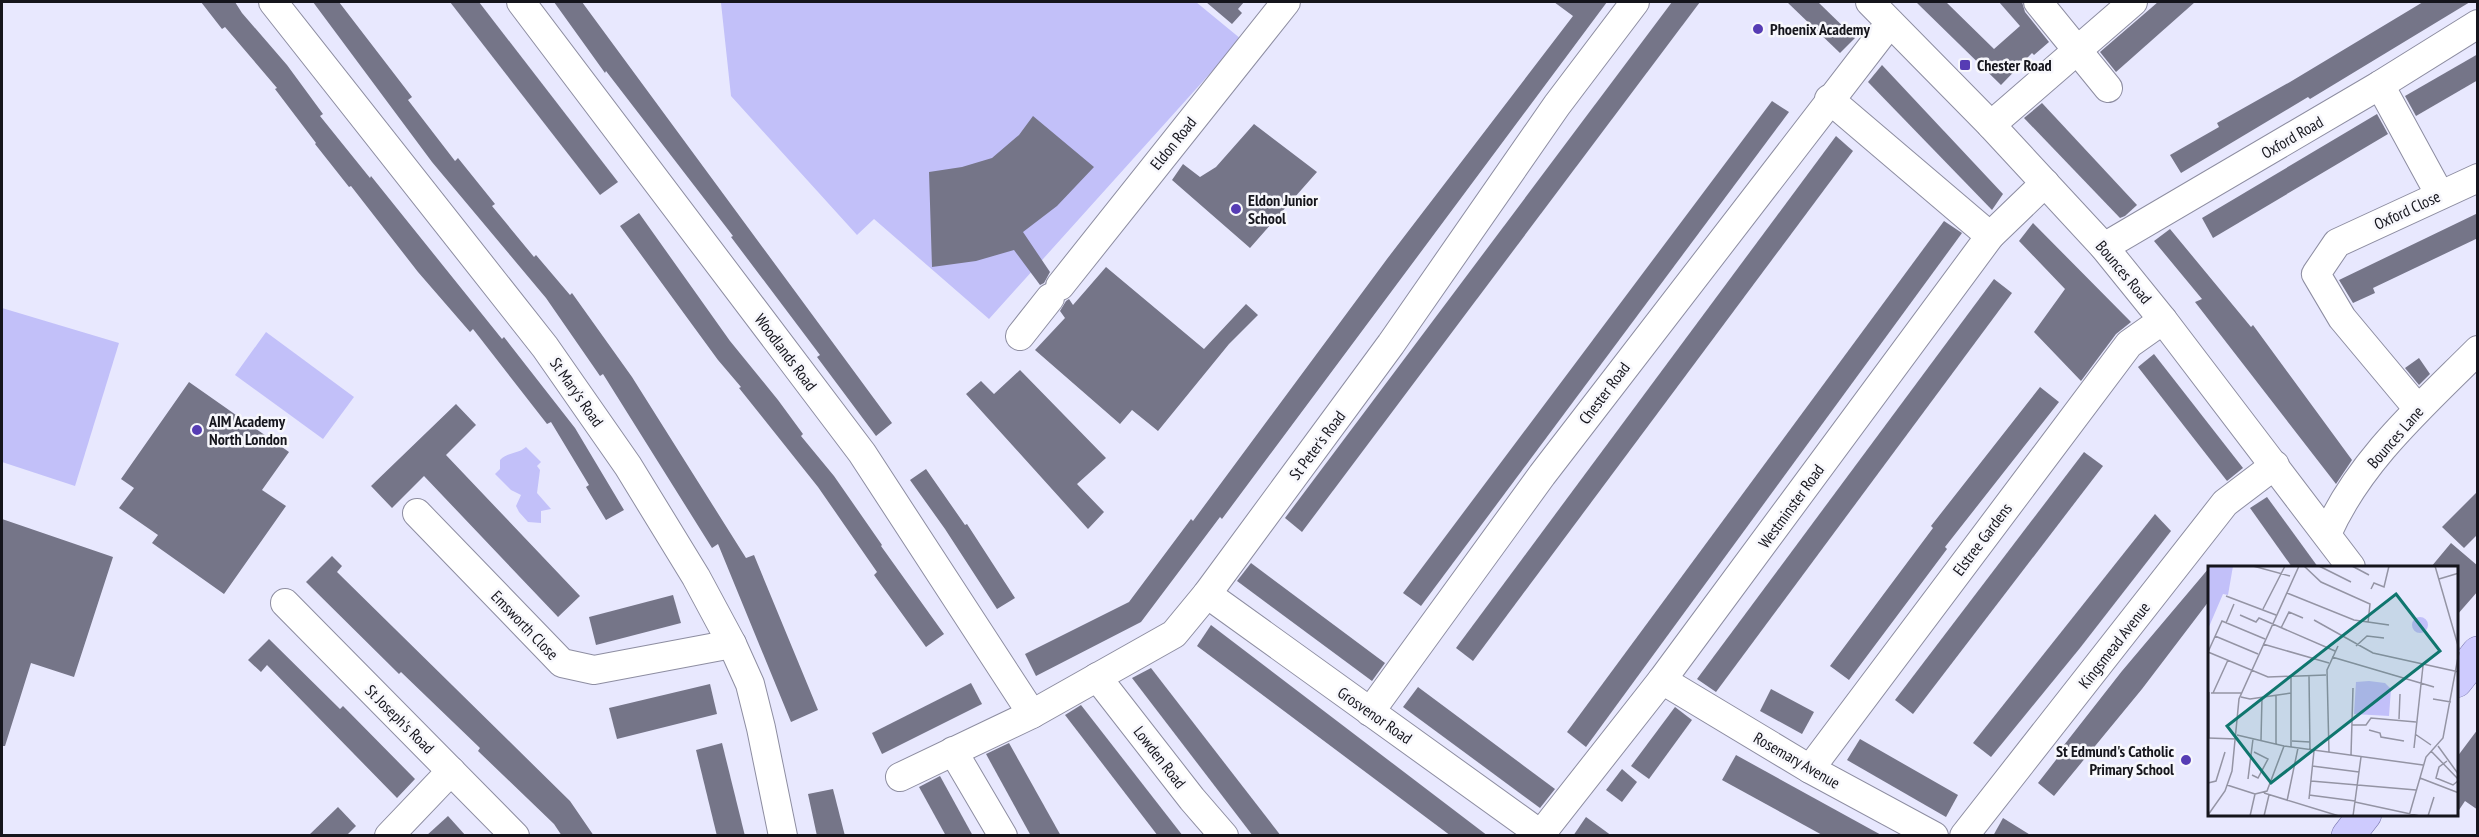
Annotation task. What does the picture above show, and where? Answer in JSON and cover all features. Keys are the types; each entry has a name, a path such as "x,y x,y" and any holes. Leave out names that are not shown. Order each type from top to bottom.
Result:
{"main road":[{"path":"2458,680 2478,653"},
{"path":"2348,836 2363,816"}],"street":[{"name":"St Mary's Road","path":"273,2 545,346 627,466 696,578 732,644 750,684 783,836"},
{"name":"Woodlands Road","path":"521,2 862,453 1032,714"},
{"name":"Eldon Road","path":"1020,336 1286,2"},
{"name":"St Peter's Road","path":"900,777 1032,714 1174,634 1207,594 1391,344 1557,105 1635,2"},
{"name":"Bounces Road","path":"1870,2 1991,125 2104,247 2275,465 2350,566"},
{"path":"2038,2 2108,88"},
{"path":"1991,125 2133,2"},
{"name":"Chester Road","path":"1370,712 1542,475 1829,99 1890,23"},
{"name":"Oxford Road","path":"2104,247 2380,85 2478,24"},
{"path":"2380,85 2439,195"},
{"path":"1829,99 1990,236"},
{"name":"Oxford Close","path":"2418,409 2342,318 2316,274 2337,243 2478,178"},
{"name":"Westminster Road","path":"1542,835 1662,680 1990,236 2044,183"},
{"name":"Elstree Gardens","path":"1810,769 2129,344 2163,320"},
{"name":"Bounces Lane","path":"2327,534 2336,513 2358,479 2390,439 2478,351"},
{"name":"Kingsmead Avenue","path":"1964,836 2225,503 2275,465"},
{"name":"Emsworth Close","path":"417,513 562,663 594,670 732,644"},
{"name":"Grosvenor Road","path":"1207,594 1542,835"},
{"name":"St Joseph's Road","path":"285,603 515,836"},
{"name":"Lowden Road","path":"1097,677 1192,800 1224,836"},
{"name":"Rosemary Avenue","path":"1662,680 1810,769 1934,836"},
{"path":"953,751 1003,836"},
{"path":"389,836 451,771"}],"shaded area":[{"path":"1196,2 1241,39 989,319 874,219 857,235 731,96 721,3"},
{"path":"2,308 119,343 75,486 2,462"},
{"path":"266,332 354,397 323,439 235,375"},
{"path":"526,447 541,462 537,466 540,470 537,493 551,509 541,511 541,523 528,522 516,506 521,495 511,490 495,474 500,469 500,460"}],"building":[{"path":"201,2 235,2 287,65 323,114 320,116 502,339 504,337 575,428 624,510 606,520 586,487 589,485 551,422 547,424 473,329 470,332 418,272 315,144 275,89 277,88 225,27 222,29"},
{"path":"313,2 339,2 412,97 408,100 455,161 458,158 495,204 492,206 534,257 536,255 570,295 572,293 632,377 746,558 754,555 818,710 791,722 718,544 712,548 603,374 600,376 546,298 432,162"},
{"path":"450,2 479,2 618,182 600,195"},
{"path":"554,2 582,2 892,423 876,436 817,357 820,355 731,237 733,236 606,71 605,73"},
{"path":"1206,2 1244,2 1238,9 1242,13 1232,24"},
{"path":"1554,2 1607,2 1222,519 1220,517 1141,622 1036,676 1025,654 1129,602 1191,519 1193,521 1387,259 1573,16"},
{"path":"1672,2 1700,2 1302,532 1285,518"},
{"path":"1787,2 1818,2 1855,38 1840,53"},
{"path":"1916,2 1946,2 1994,49 2020,26 1999,2 2022,2 2025,12 2049,42 2034,55 2032,53 2001,85"},
{"path":"2158,2 2195,2 2116,72 2100,52"},
{"path":"2423,2 2470,2 2310,99 2308,97 2181,173 2170,155 2219,127 2217,123"},
{"path":"2478,54 2478,80 2416,116 2405,96"},
{"path":"1882,65 2003,194 1992,210 1868,82"},
{"path":"1772,101 1789,112 1421,606 1403,593"},
{"path":"2042,103 2137,205 2125,216 2120,218 2024,118"},
{"path":"2377,114 2388,134 2213,238 2202,218"},
{"path":"1033,116 1094,167 1057,206 1023,232 1050,272 1044,283 1040,285 1014,250 976,261 932,267 929,172 962,167 992,158 1019,135"},
{"path":"1254,124 1317,172 1250,248 1172,180 1183,164 1200,177 1216,167"},
{"path":"1836,136 1853,151 1473,661 1456,648"},
{"path":"639,213 730,341 778,400 803,434 801,436 834,476 944,634 926,647 874,575 877,572 818,487 739,388 741,387 718,360 620,226"},
{"path":"2478,213 2478,238 2373,288 2375,293 2353,303 2339,280"},
{"path":"1944,221 1962,233 1586,747 1567,732"},
{"path":"2033,223 2131,322 2116,334 2081,381 2034,332 2065,289 2019,241"},
{"path":"2170,229 2251,327 2253,325 2352,460 2336,484 2195,302 2202,299 2154,241"},
{"path":"1106,267 1204,349 1246,304 1258,315 1229,344 1158,431 1132,410 1120,424 1035,350 1065,318 1060,311 1066,301 1069,299 1073,305"},
{"path":"1994,279 2012,293 1716,692 1697,679"},
{"path":"2154,354 2243,468 2227,481 2138,367"},
{"path":"2419,358 2430,374 2419,385 2405,368"},
{"path":"1020,370 1106,458 1077,484 1104,512 1088,529 966,394 981,381 994,394"},
{"path":"189,382 289,452 262,490 286,506 224,594 152,543 158,535 119,508 134,488 121,479"},
{"path":"2040,387 2059,402 1945,547 1947,549 1849,680 1830,666 1933,528 1931,526"},
{"path":"456,404 476,425 446,455 580,596 558,617 424,476 392,508 371,486"},
{"path":"2084,452 2103,466 1913,714 1895,700"},
{"path":"926,469 965,525 967,524 1015,598 997,609 910,480"},
{"path":"2478,491 2478,534 2464,548 2442,527"},
{"path":"2267,497 2317,566 2291,566 2250,508"},
{"path":"2155,514 2171,531 1991,757 1973,743"},
{"path":"2,519 113,557 74,677 31,663 5,746 2,746"},
{"path":"2451,543 2478,566 2478,591 2458,614 2458,566 2432,566"},
{"path":"332,556 342,566 337,572 570,801 594,836 562,836 554,824 478,751 480,748 401,672 399,674 306,582"},
{"path":"1251,563 1385,663 1372,681 1237,581"},
{"path":"2208,569 2208,602 2142,689 2054,796 2038,783 2059,756 2057,754 2122,671"},
{"path":"673,595 681,623 596,645 589,617"},
{"path":"1211,625 1488,836 1451,836 1197,646"},
{"path":"269,639 340,709 343,706 415,779 397,798 267,665 261,672 248,660"},
{"path":"1151,668 1281,836 1253,836 1132,678"},
{"path":"971,683 982,704 882,754 872,733"},
{"path":"710,684 717,714 617,739 609,708"},
{"path":"1418,687 1555,789 1540,808 1403,707"},
{"path":"1771,689 1814,712 1802,734 1760,711"},
{"path":"1081,705 1183,836 1158,836 1065,715"},
{"path":"1675,707 1692,720 1649,779 1631,766"},
{"path":"2478,729 2478,810 2465,801 2458,812 2458,756"},
{"path":"1860,739 1958,795 1946,817 1847,760"},
{"path":"722,743 745,836 717,836 696,750"},
{"path":"1009,743 1061,836 1031,836 986,754"},
{"path":"1736,755 1883,836 1824,836 1722,780"},
{"path":"1622,769 1637,782 1622,802 1606,790"},
{"path":"940,776 973,836 946,836 919,787"},
{"path":"833,789 845,836 817,836 808,794"},
{"path":"338,807 356,826 346,836 308,836"},
{"path":"448,816 466,836 426,836"},
{"path":"1586,817 1612,836 1573,836"},
{"path":"2003,818 2032,836 1993,836"}],"place":[{"name":"Phoenix Academy","path":"1758,29"},
{"name":"Chester Road","path":"1965,65"},
{"name":"Eldon Junior School","path":"1236,209"},
{"name":"AIM Academy North London","path":"197,430"},
{"name":"St Edmund's Catholic Primary School","path":"2186,760"}]}
